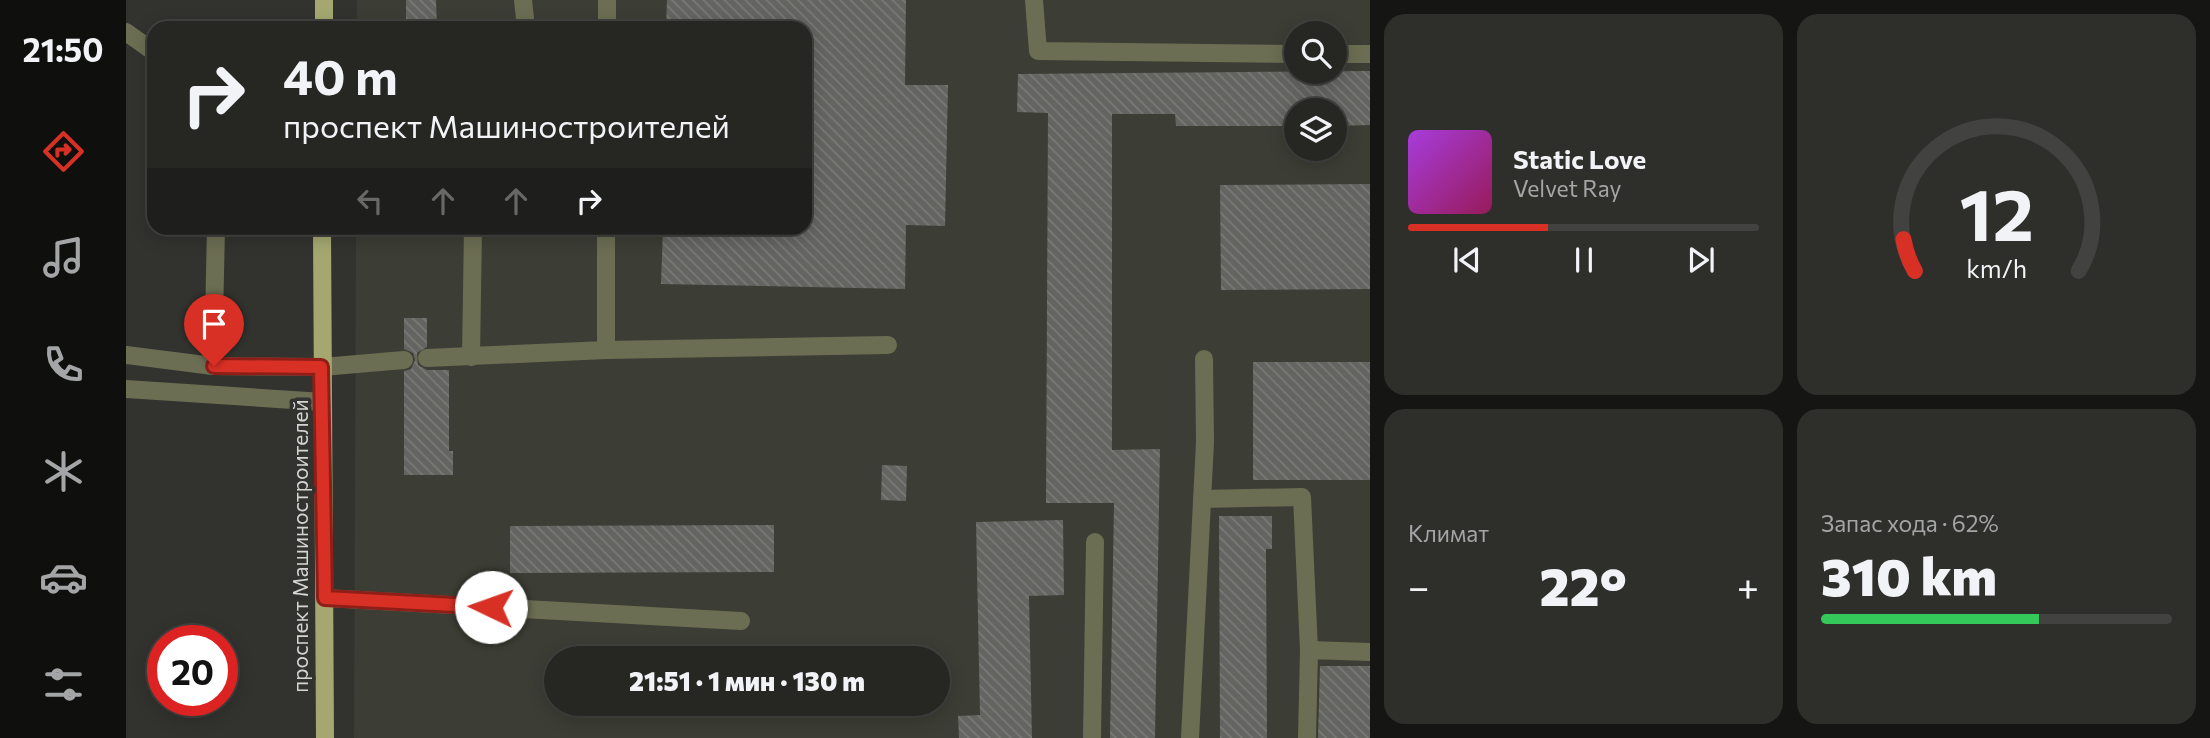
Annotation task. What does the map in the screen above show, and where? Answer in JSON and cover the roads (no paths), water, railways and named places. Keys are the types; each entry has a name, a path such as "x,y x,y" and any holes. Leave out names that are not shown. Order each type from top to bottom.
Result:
{"main road":[{"path":"324,0 324,21"},
{"name":"проспект Машиностроителей","path":"322,235 324,738"}],"lane":[{"path":"523,0 525,21"},
{"path":"607,0 607,21"},
{"path":"1034,0 1038,51 1284,54"},
{"path":"126,32 147,47"},
{"path":"1347,54 1370,54"},
{"path":"214,366 216,235"},
{"path":"471,357 473,235"},
{"path":"606,235 606,350"},
{"path":"427,358 606,350 888,345"},
{"path":"126,355 214,366 321,367 404,360"},
{"path":"1190,738 1202,499 1204,359"},
{"path":"126,389 323,402"},
{"path":"1202,499 1302,498 1309,650 1307,738"},
{"path":"1092,738 1095,542"},
{"path":"325,598 741,621"},
{"path":"1309,650 1370,652"}]}
